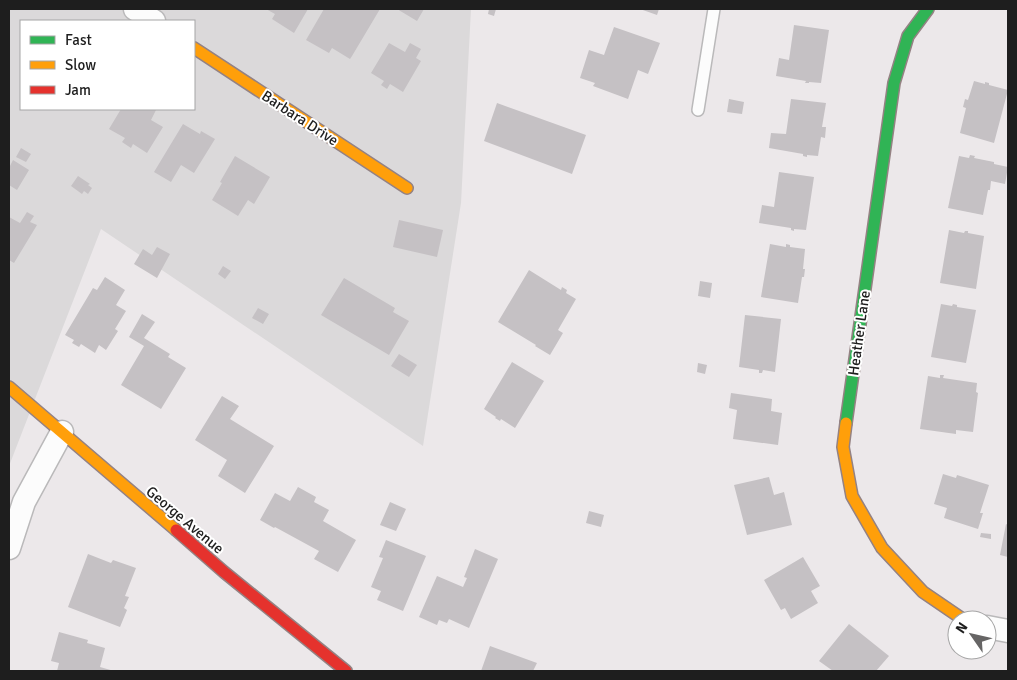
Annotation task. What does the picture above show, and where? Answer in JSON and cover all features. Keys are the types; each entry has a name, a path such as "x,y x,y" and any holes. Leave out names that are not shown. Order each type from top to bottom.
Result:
{"street":[{"path":"135,9 152,20"},
{"name":"Heather Lane","path":"928,9 908,36 894,83 842,447 852,496 882,548 923,592 949,610"},
{"name":"Barbara Drive","path":"195,49 407,188"},
{"name":"George Avenue","path":"9,387 224,572 346,671"},
{"path":"9,548 24,502 62,432"}],"lane":[{"path":"698,110 714,9"}],"shaded area":[{"path":"9,9 471,9 461,203 423,446 101,229 9,466"}],"building":[{"path":"266,9 308,9 294,33 272,19 275,14"},
{"path":"324,9 380,9 350,59 332,48 329,53 306,40"},
{"path":"397,9 424,9 417,21"},
{"path":"489,9 496,9 494,16 488,14"},
{"path":"640,9 659,9 657,15"},
{"path":"794,25 829,30 821,83 805,83 806,81 776,76 779,58 789,60"},
{"path":"614,27 660,43 648,74 638,70 628,99 593,86 595,83 580,78 589,50 604,55"},
{"path":"389,43 405,52 410,43 421,49 416,58 421,61 403,92 390,84 387,89 381,85 384,81 371,73"},
{"path":"974,81 985,84 985,82 989,83 989,85 1008,90 994,143 960,133 966,108 963,107 965,99 968,100"},
{"path":"729,99 744,102 742,114 727,112"},
{"path":"791,99 826,103 822,127 826,127 825,138 821,137 818,156 807,155 807,157 803,156 803,154 769,148 771,133 786,134"},
{"path":"497,103 586,135 572,174 484,141"},
{"path":"120,110 156,110 151,120 163,127 147,153 133,144 131,148 122,142 125,138 109,129"},
{"path":"183,124 200,134 201,131 215,139 194,173 181,165 171,182 154,172"},
{"path":"21,148 31,154 26,162 16,157"},
{"path":"970,155 975,156 974,158 1008,167 1005,184 991,181 983,215 948,208 959,156 969,158"},
{"path":"235,156 270,177 254,204 248,200 238,216 212,200"},
{"path":"13,160 29,170 17,190 9,185 9,168"},
{"path":"779,172 814,177 806,230 794,229 794,231 791,228 759,223 762,205 774,207"},
{"path":"78,176 90,184 88,185 92,188 88,194 84,191 82,194 71,186"},
{"path":"27,212 34,216 30,222 37,225 14,263 9,260 9,217 20,223"},
{"path":"399,220 443,230 437,257 393,247"},
{"path":"949,230 964,233 968,231 968,233 984,236 976,289 940,283"},
{"path":"770,244 786,247 786,244 790,245 790,247 805,249 804,277 802,277 798,303 761,297"},
{"path":"157,247 170,254 157,278 134,264 143,249 152,255"},
{"path":"223,266 231,271 225,279 218,274"},
{"path":"529,270 561,290 562,287 567,290 566,293 576,299 558,330 563,333 550,355 498,322"},
{"path":"105,277 125,290 116,305 126,311 115,329 118,331 106,350 99,345 95,353 81,344 79,347 72,343 74,340 65,335 93,288 97,290"},
{"path":"344,278 395,308 393,312 409,321 389,355 321,315"},
{"path":"700,281 712,283 710,298 698,296"},
{"path":"941,304 952,306 953,304 957,305 957,307 976,310 966,363 931,357"},
{"path":"258,308 269,314 263,324 252,318"},
{"path":"142,314 155,322 144,338 170,354 168,357 186,368 161,409 121,385 144,346 129,337"},
{"path":"745,315 781,319 775,372 763,370 762,373 759,373 759,370 739,367"},
{"path":"399,354 417,365 409,377 391,366"},
{"path":"512,362 544,381 515,428 501,419 500,421 495,418 484,409"},
{"path":"698,363 707,365 705,374 697,372"},
{"path":"940,375 944,375 943,378 977,383 976,392 978,393 973,432 956,430 956,434 920,429 928,376 940,378"},
{"path":"731,393 772,399 771,411 782,413 778,445 733,439 737,410 729,408"},
{"path":"222,396 239,406 230,419 274,446 245,493 218,476 227,460 195,440"},
{"path":"943,474 956,478 957,475 989,485 980,513 983,513 978,529 944,518 947,508 934,504"},
{"path":"769,477 774,495 784,492 792,525 747,535 734,485"},
{"path":"298,487 316,497 314,502 329,510 323,521 356,540 338,572 314,559 319,551 260,520 275,493 290,501"},
{"path":"390,502 406,509 396,531 380,525"},
{"path":"589,511 604,515 601,527 586,523"},
{"path":"1006,524 1008,525 1008,557 1000,555"},
{"path":"981,533 991,534 991,539 980,537"},
{"path":"386,540 426,556 403,611 377,600 381,591 371,587 383,558 379,557"},
{"path":"475,549 498,559 469,628 449,619 447,623 439,620 437,625 419,617 437,576 463,587 467,578 464,577"},
{"path":"88,554 111,563 113,560 136,568 125,596 129,597 124,608 127,610 120,627 68,607"},
{"path":"803,557 820,586 811,591 818,603 791,619 785,608 781,610 764,580"},
{"path":"849,624 889,656 876,671 833,671 819,661"},
{"path":"59,632 88,640 87,643 105,648 100,667 114,671 57,671 59,663 51,661"},
{"path":"490,646 537,663 533,671 481,671"}],"traffic: fast":[{"path":"846,423 894,83 908,36 928,9"}],"traffic: slow":[{"path":"195,49 407,188"},
{"path":"9,387 176,530"},
{"path":"846,423 843,447 852,496 882,548 923,592 949,610"}],"traffic: jam":[{"path":"176,530 224,572 346,671"}]}
